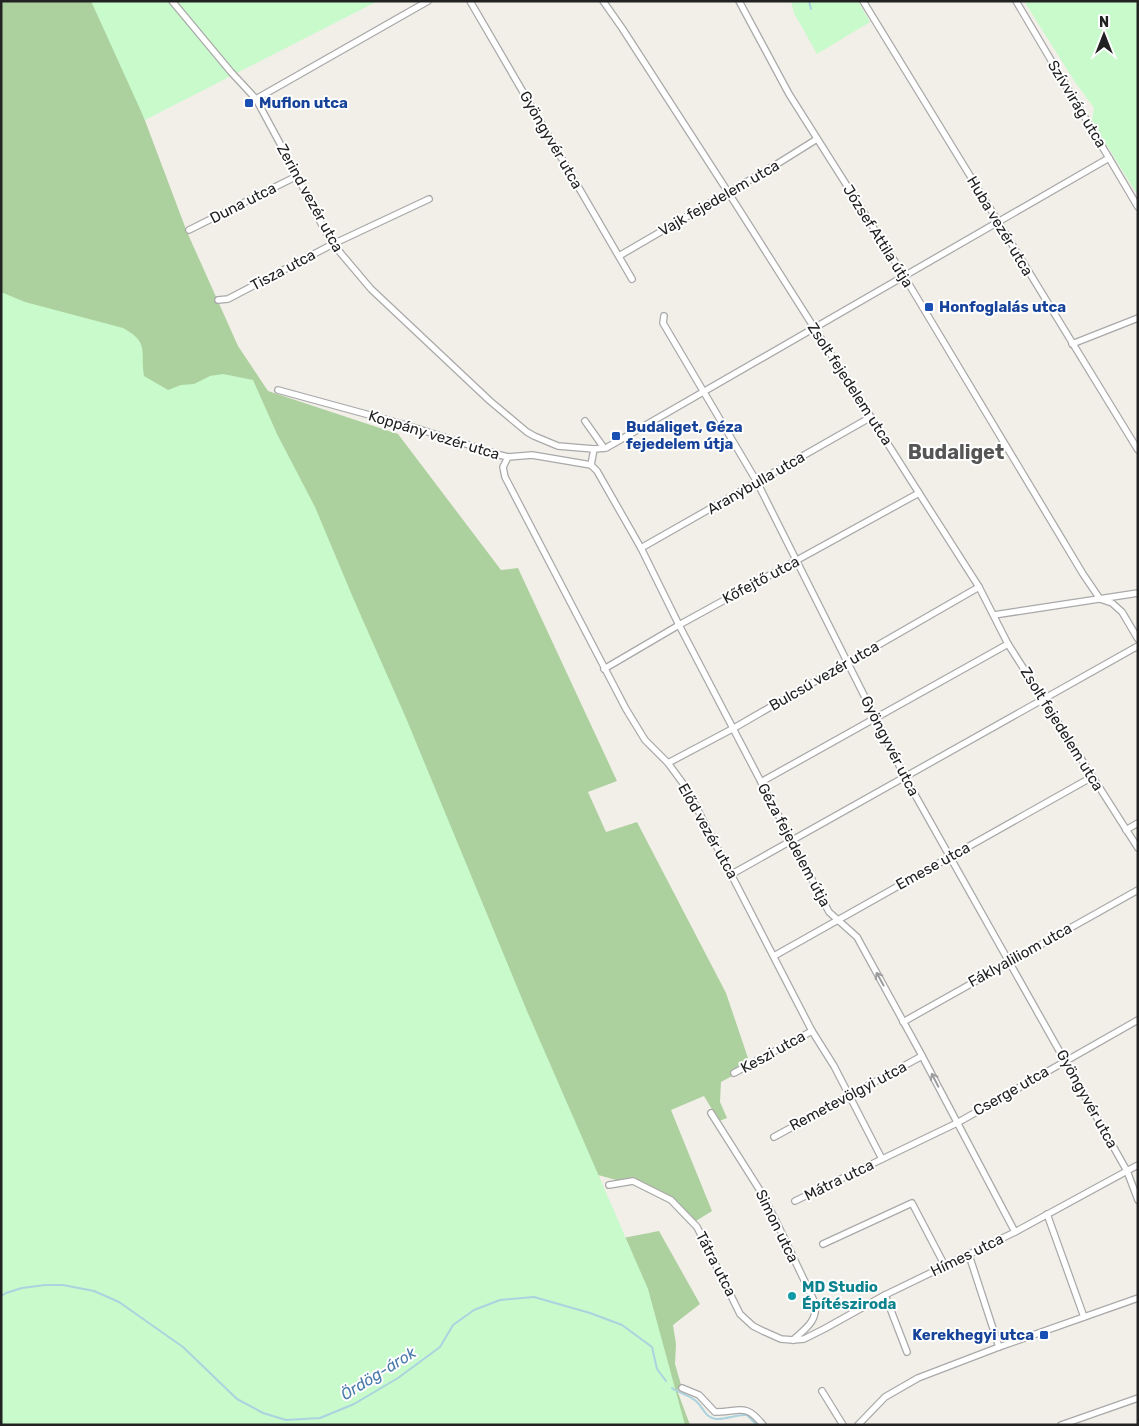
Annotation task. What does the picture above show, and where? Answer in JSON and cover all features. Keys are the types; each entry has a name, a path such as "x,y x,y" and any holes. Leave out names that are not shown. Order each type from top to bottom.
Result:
{"street":[{"name":"Zerind vezér utca","path":"172,1 256,99 333,244 371,289 527,432 558,446 594,449"},
{"path":"256,99 428,1"},
{"name":"Gyöngyvér utca","path":"470,1 632,279"},
{"name":"Zsolt fejedelem utca","path":"603,1 728,192 871,417 979,588 1008,644 1138,848"},
{"name":"József Attila útja","path":"739,1 768,57 904,276 1073,557 1100,599 1112,603 1122,612 1138,639"},
{"name":"Huba vezér utca","path":"863,1 1138,450"},
{"name":"Szívvirág utca","path":"1016,1 1138,207"},
{"name":"Vajk fejedelem utca","path":"619,256 817,138"},
{"path":"591,465 594,449 604,448 704,392 1108,158"},
{"name":"Duna utca","path":"190,230 297,176"},
{"name":"Tisza utca","path":"218,300 228,299 333,244 430,199"},
{"name":"Gyöngyvér utca","path":"664,316 663,323 756,482 905,777 1127,1171 1138,1200"},
{"path":"1072,344 1138,318"},
{"name":"Koppány vezér utca","path":"278,390 406,424 508,457 532,455 591,465"},
{"name":"Aranybulla utca","path":"640,548 871,417"},
{"path":"585,421 604,448"},
{"name":"Előd vezér utca","path":"508,457 503,467 505,477 604,668 645,740 668,763 687,789 812,1031 834,1066 882,1159"},
{"name":"Géza fejedelem útja","path":"591,465 597,471 640,548 829,912 857,937 1015,1232"},
{"name":"Kőfejtő utca","path":"604,668 919,493"},
{"name":"Bulcsú vezér utca","path":"668,763 734,728 979,588"},
{"path":"994,615 1138,593"},
{"path":"761,782 1008,644"},
{"path":"732,874 1138,646"},
{"name":"Emese utca","path":"774,956 1092,777"},
{"path":"1126,830 1138,823"},
{"name":"Fáklyaliliom utca","path":"903,1022 1138,890"},
{"name":"Cserge utca","path":"882,1159 957,1123 1138,1020"},
{"name":"Keszi utca","path":"734,1073 812,1031"},
{"name":"Remetevölgyi utca","path":"774,1136 922,1056"},
{"name":"Simon utca","path":"711,1113 761,1192 815,1303 816,1311 814,1318 793,1340"},
{"name":"Mátra utca","path":"795,1201 882,1159"},
{"name":"Hímes utca","path":"793,1340 804,1339 824,1329 885,1295 1015,1232 1138,1165"},
{"name":"Tátra utca","path":"609,1185 633,1181 671,1200 697,1227 740,1314 763,1332 793,1340"},
{"path":"823,1244 912,1203 945,1266"},
{"path":"1048,1214 1084,1317"},
{"path":"969,1255 999,1347"},
{"path":"885,1295 907,1352"},
{"path":"858,1425 880,1401 918,1378 1138,1298"},
{"path":"682,1388 699,1395 711,1409 718,1412 747,1410 756,1416 763,1425"},
{"path":"822,1391 843,1425"},
{"path":"1062,1425 1138,1398"}],"green space":[{"path":"1,1 100,1 187,232 238,346 268,391 398,434 501,570 518,568 617,781 588,792 606,832 637,822 726,993 748,1058 731,1072 732,1076 721,1082 720,1102 727,1118 719,1121 704,1096 671,1110 712,1211 696,1221 673,1203 650,1191 598,1175 623,1238 659,1231 700,1304 673,1325 676,1344 675,1364 682,1388 677,1390 690,1425 1,1425"},
{"path":"91,1 378,1 145,120"},
{"path":"791,1 858,1 870,22 817,54 794,13"},
{"path":"1024,1 1138,1 1138,196 1092,121 1094,108 1075,82"},
{"path":"1,292 25,302 123,328 137,338 140,343 144,376 168,390 181,385 194,384 210,376 223,374 253,380 277,434 315,507 406,718 527,1011 648,1289 685,1425 1,1425"}],"waterway":[{"path":"809,1 811,9"},
{"name":"Ördög-árok","path":"1,1296 22,1288 45,1285 63,1285 94,1291 119,1302 183,1347 237,1399 263,1413 286,1420 320,1418 354,1404 398,1378 440,1347 453,1325 474,1310 500,1300 534,1297 590,1313 622,1325 652,1347 657,1369 666,1381"},
{"name":"Ördög-árok","path":"672,1388 693,1399 712,1418 720,1419 747,1415 757,1425"}],"place":[{"name":"Muflon utca","path":"249,103"},
{"name":"Honfoglalás utca","path":"929,307"},
{"name":"Budaliget, Géza fejedelem útja","path":"616,436"},
{"name":"MD Studio Építésziroda","path":"792,1296"},
{"name":"Kerekhegyi utca","path":"1044,1335"}],"district":[{"name":"Budaliget","path":"956,452"}]}
